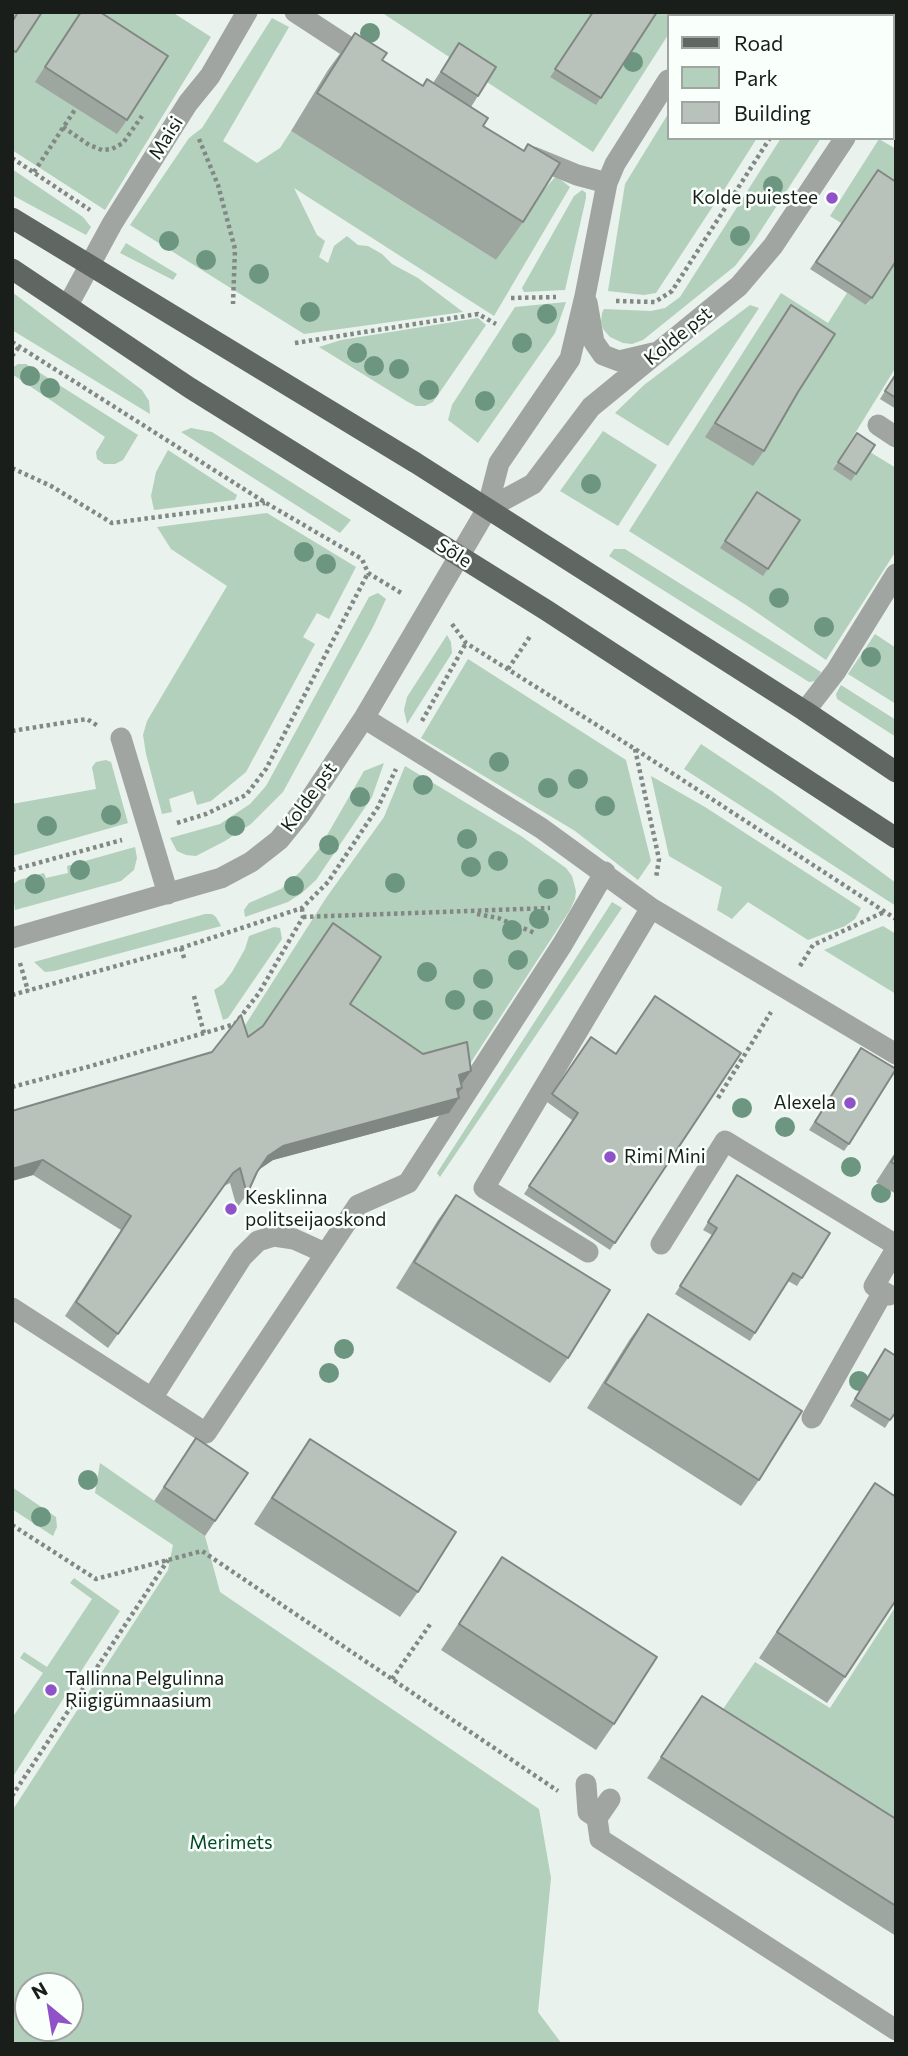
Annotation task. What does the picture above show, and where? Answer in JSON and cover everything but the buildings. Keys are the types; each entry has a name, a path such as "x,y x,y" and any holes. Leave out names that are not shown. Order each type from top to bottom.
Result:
{"main road":[{"path":"12,218 256,365 487,509 896,772"},
{"name":"Sõle","path":"12,269 190,388 458,556 896,838"}],"street":[{"name":"Maisi","path":"68,304 112,224 188,103 209,76 247,12"},
{"path":"295,12 390,77"},
{"name":"Kolde pst","path":"12,938 221,878 251,862 279,840 301,813 364,718 487,509 499,463 570,359 607,183 615,164 666,83"},
{"name":"Kolde pst","path":"487,509 533,485 591,407 739,286 773,247 844,140"},
{"path":"513,149 577,175 607,183"},
{"path":"585,296 594,342 603,355 619,361 658,352"},
{"path":"805,711 836,671 896,574"},
{"path":"364,718 541,828 605,872 650,908 896,1055"},
{"path":"121,738 168,894"},
{"path":"12,1308 206,1433 358,1205 408,1182 587,905 605,872"},
{"path":"588,1252 484,1188 650,908"},
{"path":"661,1244 725,1141 896,1247 874,1286 890,1296 812,1418"},
{"path":"152,1398 242,1257 258,1241 274,1237 294,1239 325,1253"},
{"path":"586,1784 600,1839 896,2030"},
{"path":"593,1815 610,1799"}],"path":[{"path":"188,103 218,185 235,249 233,304"},
{"path":"34,172 76,108"},
{"path":"63,127 89,145 112,149 123,143 145,112"},
{"path":"511,298 585,296 605,300 655,302 672,291 769,140"},
{"path":"12,158 112,224"},
{"path":"295,343 478,314 496,324"},
{"path":"12,342 266,503 362,559 368,573 391,587"},
{"path":"12,356 19,346"},
{"path":"12,468 51,486 112,523 266,503"},
{"path":"175,824 206,814 246,795 266,769 368,573"},
{"path":"450,622 466,643 896,919"},
{"path":"508,669 531,635"},
{"path":"12,995 181,948 302,908 328,882 378,807 407,746 466,643"},
{"path":"12,731 87,719 121,738"},
{"path":"635,749 659,859 650,908"},
{"path":"12,870 132,838"},
{"path":"303,917 520,910 587,905"},
{"path":"12,1087 235,1024 258,993 303,917 302,908"},
{"path":"181,948 185,961"},
{"path":"20,964 28,991"},
{"path":"194,996 204,1033"},
{"path":"12,1537 15,1527 96,1579 202,1551 593,1815"},
{"path":"12,1796 169,1559"},
{"path":"392,1679 431,1623"}],"green space":[{"path":"12,12 172,12 211,37 105,210 12,150"},
{"path":"381,12 592,12 550,77 657,12 683,12 666,14 666,38 593,152"},
{"path":"272,18 289,27 223,141 257,163 280,148 291,131 496,260 534,201 556,176 570,187 494,316 294,188 317,235 325,241 319,257 328,263 334,246 347,236 358,245 368,246 382,254 392,264 418,278 463,312 304,334 130,225 189,138 202,128"},
{"path":"666,117 666,140 756,140 724,190 717,187 710,200 715,203 656,293 644,295 608,291 625,184"},
{"path":"780,140 820,140 735,266 643,340 632,344 623,343 610,337 603,329 601,322 604,309 651,311 665,308 680,297"},
{"path":"878,140 896,149 896,193 873,178 841,223 830,216"},
{"path":"12,169 83,217 91,227 86,235 12,195"},
{"path":"582,190 586,193 586,198 565,290 524,292 522,288 574,196"},
{"path":"126,243 177,274 173,280 120,253"},
{"path":"896,260 896,367 833,469 870,452 896,468 896,551 826,660 746,605 629,531 781,293 828,323 847,293 867,305"},
{"path":"12,292 142,390 149,401 150,414 12,330"},
{"path":"566,302 555,333 478,443 448,420 452,405 515,307"},
{"path":"750,305 759,308 668,446 615,413 644,385"},
{"path":"478,318 486,325 433,402 425,406 408,402 319,347 341,340"},
{"path":"18,364 26,364 138,435 123,460 115,464 104,464 97,459 96,452 105,437 12,374 12,368"},
{"path":"191,428 212,432 351,520 340,533 181,432"},
{"path":"603,431 657,465 618,526 560,491"},
{"path":"168,450 237,495 235,500 154,510 151,496 156,472"},
{"path":"267,513 356,567 329,619 317,613 303,637 315,644 246,772 211,801 197,805 193,791 169,799 172,812 162,814 143,735 147,721 227,586 171,549 157,527"},
{"path":"614,549 625,549 821,672 816,681 809,682 609,556"},
{"path":"378,593 386,599 373,627 283,792 251,824 225,841 196,856 177,851 170,838 220,824 250,804 266,786 369,597"},
{"path":"875,634 896,648 896,704 848,674"},
{"path":"447,635 452,653 407,724 404,710 407,697"},
{"path":"468,659 626,760 651,861 638,880 575,831 421,738"},
{"path":"841,685 896,720 896,737 837,699 836,694"},
{"path":"701,744 773,792 896,883 896,906 684,769"},
{"path":"96,762 111,762 128,823 12,856 12,804 96,789 92,767"},
{"path":"384,763 372,797 316,880 288,902 245,917 244,910 249,903 281,889 300,872 319,849 364,771"},
{"path":"405,766 521,836 566,868 572,876 576,891 570,910 460,1079 253,1040 237,1052 244,1027 326,898 384,817"},
{"path":"651,776 705,807 861,908 855,919 845,926 808,940 748,902 732,919 717,910 722,887 669,856"},
{"path":"135,847 137,858 134,870 121,881 15,910 12,885 19,880 44,873 46,878 68,873 67,866"},
{"path":"612,902 622,908 440,1177 437,1173"},
{"path":"205,914 216,917 221,926 54,971 45,972 34,962"},
{"path":"883,926 896,934 896,994 824,950"},
{"path":"274,927 280,928 282,939 228,1018 223,1020 214,990 223,984 232,972 249,936"},
{"name":"Merimets","path":"100,1463 205,1536 220,1592 539,1809 551,1878 538,2012 562,2044 12,2044 12,1811 168,1570 173,1545 95,1493"},
{"path":"12,1487 56,1517 57,1527 53,1536 12,1509"},
{"path":"74,1578 120,1611 12,1778 12,1718 43,1673 20,1658 24,1652 47,1667 92,1599 70,1583"},
{"path":"896,1606 896,1832 715,1721 755,1662 830,1708"}],"place":[{"name":"Kolde puiestee","path":"832,198"},
{"name":"Alexela","path":"850,1103"},
{"name":"Rimi Mini","path":"610,1157"},
{"name":"Kesklinna politseijaoskond","path":"231,1209"},
{"name":"Tallinna Pelgulinna Riigigümnaasium","path":"51,1690"}]}
